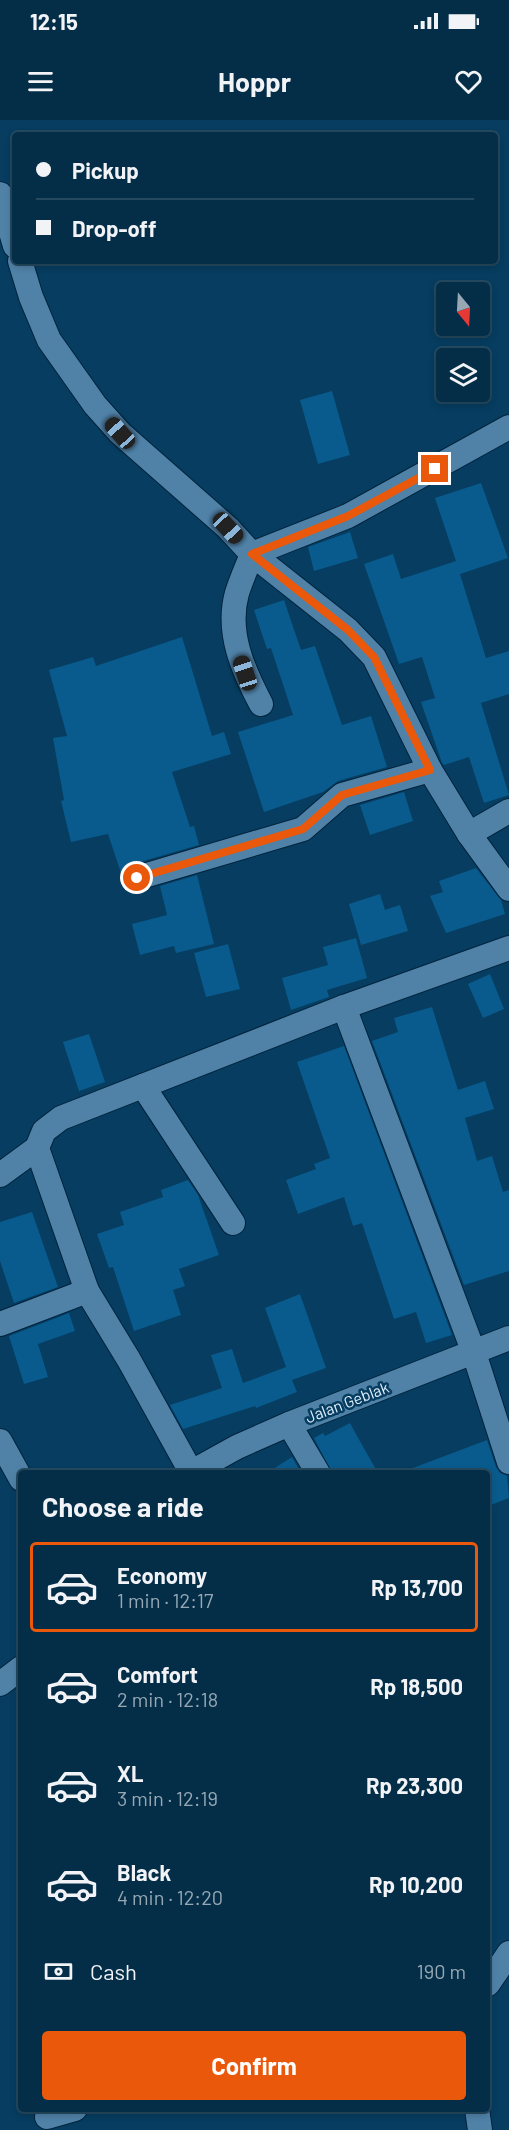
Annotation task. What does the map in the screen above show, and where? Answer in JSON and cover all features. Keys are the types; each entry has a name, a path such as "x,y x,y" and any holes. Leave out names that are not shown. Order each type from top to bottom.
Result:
{"street":[{"path":"0,194 12,236"},
{"path":"21,264 31,297 49,340 95,405 120,433 228,528 252,554 348,630 374,657 430,770 469,834 509,889"},
{"path":"261,704 245,673 237,648 233,623 237,594 252,554 348,516 509,427"},
{"path":"137,878 303,829 342,795 430,770"},
{"path":"469,834 509,811"},
{"path":"0,1175 37,1148 44,1131 61,1118 344,1007 509,948"},
{"path":"344,1007 474,1353 509,1462"},
{"path":"142,1086 233,1223"},
{"path":"37,1148 87,1291 188,1470"},
{"path":"0,1324 87,1291"},
{"name":"Jalan Geblak","path":"195,1470 237,1447 289,1424 509,1338"},
{"path":"289,1424 316,1470"},
{"path":"0,1441 18,1474"},
{"path":"0,1684 18,1670"},
{"path":"490,1981 509,1953"},
{"path":"48,2119 67,2112"},
{"path":"477,2112 480,2130"}],"building":[{"path":"332,391 350,455 318,464 300,400"},
{"path":"481,483 508,558 460,574 486,658 509,651 509,694 481,703 509,795 484,803 469,757 444,765 442,763 421,702 435,698 422,657 399,664 364,564 393,554 401,579 456,561 435,498"},
{"path":"350,532 358,558 314,571 308,547"},
{"path":"284,600 301,650 315,646 342,725 371,716 387,767 338,781 323,792 264,812 238,732 293,715 271,648 267,649 254,610"},
{"path":"182,637 212,736 224,732 231,754 172,772 190,827 194,826 199,845 133,864 122,876 108,834 71,842 61,801 64,800 53,738 67,736 49,670 93,657 96,666"},
{"path":"404,792 413,821 370,835 360,805"},
{"path":"476,868 501,900 505,914 446,933 430,896 443,892 439,881"},
{"path":"197,875 214,944 176,953 174,946 140,955 132,924 167,915 160,886"},
{"path":"380,894 385,910 400,905 408,931 361,945 349,904"},
{"path":"356,938 367,978 327,990 329,997 291,1010 282,978 328,965 323,947"},
{"path":"228,944 240,989 206,997 194,953"},
{"path":"490,974 504,1009 483,1018 468,984"},
{"path":"432,1007 458,1090 485,1081 494,1109 465,1118 477,1161 492,1156 503,1192 509,1190 509,1271 464,1285 372,1041 398,1032 394,1018"},
{"path":"89,1034 105,1082 79,1091 63,1042"},
{"path":"344,1046 452,1335 426,1343 416,1312 394,1319 362,1223 353,1226 344,1197 298,1214 286,1180 316,1169 314,1164 330,1158 297,1062"},
{"path":"188,1180 198,1195 219,1255 179,1269 185,1286 173,1290 181,1315 134,1331 113,1267 109,1268 97,1234 124,1225 120,1212 163,1197 161,1190"},
{"path":"32,1212 58,1287 14,1303 0,1261 0,1222"},
{"path":"300,1294 326,1368 292,1380 297,1392 256,1408 255,1406 183,1429 170,1405 222,1388 211,1355 232,1349 243,1383 286,1367 265,1308"},
{"path":"69,1313 75,1331 38,1344 48,1377 24,1384 9,1336"},
{"path":"350,1423 376,1470 330,1470 314,1438 323,1433 325,1436"},
{"path":"487,1440 496,1467 500,1473 507,1476 509,1498 490,1505 490,1470 408,1470"},
{"path":"292,1457 299,1470 272,1470"}],"route":[{"path":"137,878 303,829 342,795 430,770 385,675 363,643 252,554 348,516 435,469"}]}
